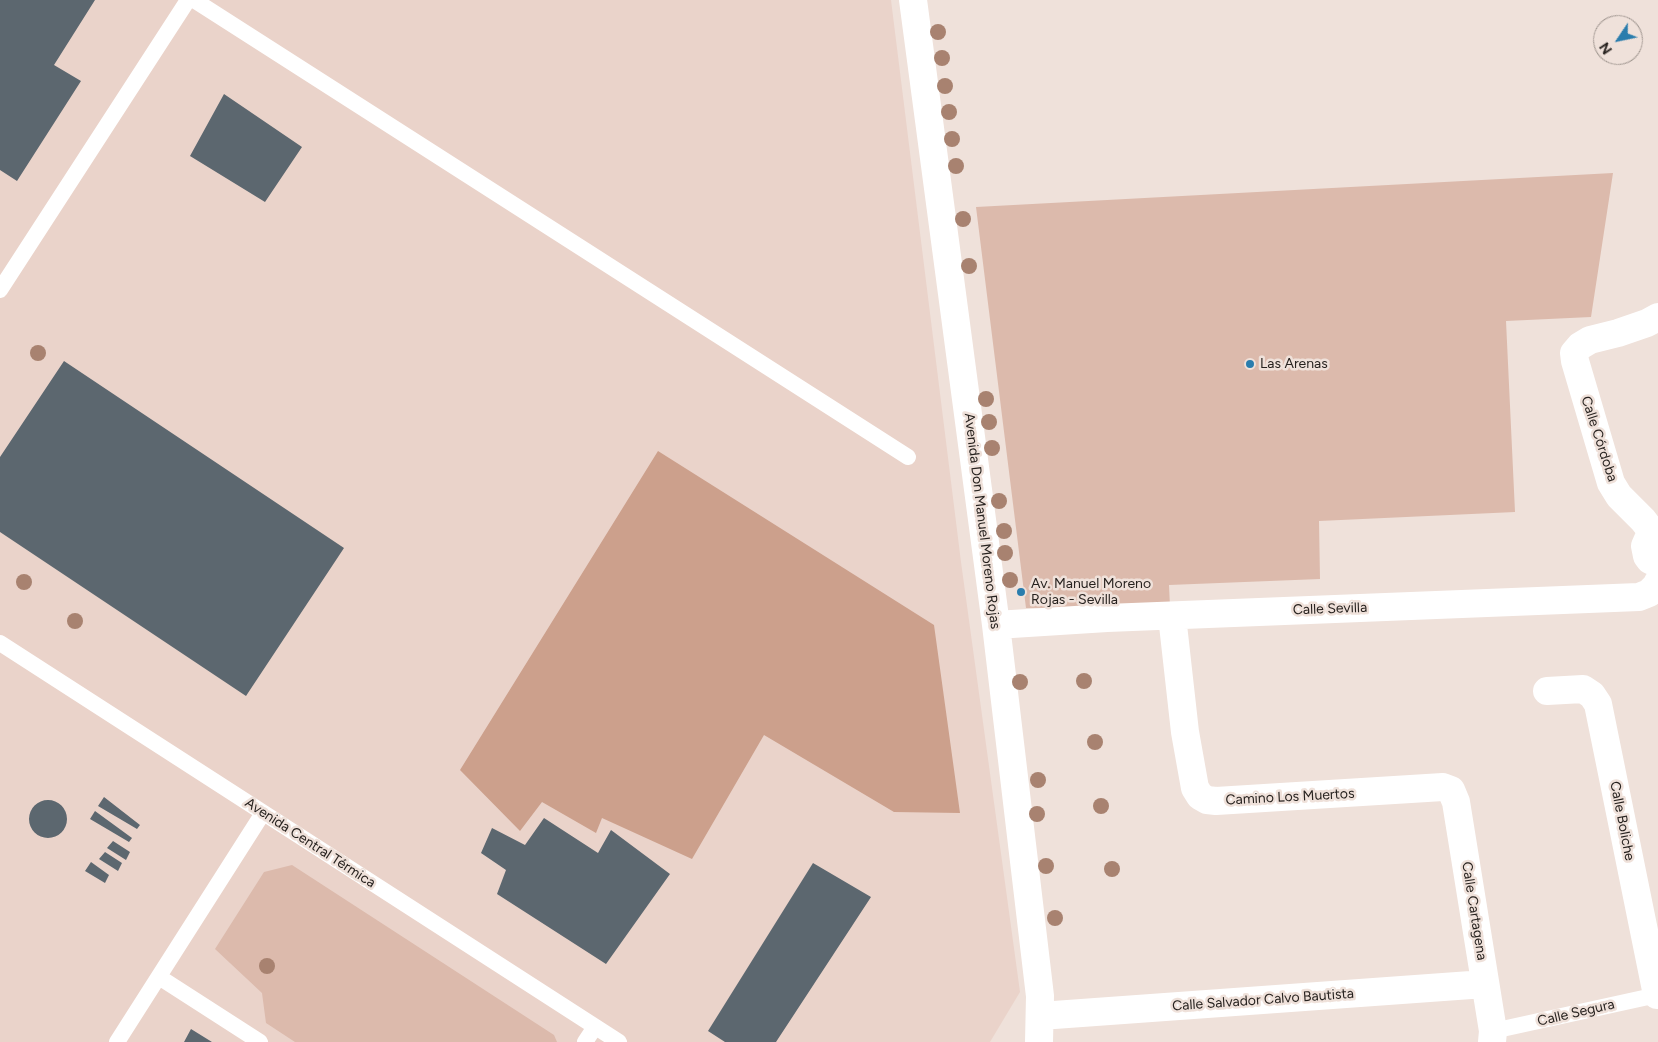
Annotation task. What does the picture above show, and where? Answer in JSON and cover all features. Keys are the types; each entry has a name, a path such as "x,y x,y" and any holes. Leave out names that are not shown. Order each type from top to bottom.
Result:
{"street":[{"name":"Avenida Don Manuel Moreno Rojas","path":"915,1 996,625 1040,996 1040,1029"},
{"name":"Calle Córdoba","path":"1658,317 1618,333 1590,340 1580,346 1574,353 1611,483 1619,496 1653,523 1646,541 1645,552 1650,560 1658,564"},
{"name":"Calle Sevilla","path":"996,625 1639,597 1649,592 1658,582"},
{"name":"Camino Los Muertos","path":"1172,616 1186,732 1195,788 1200,796 1207,800 1216,801 1443,787"},
{"name":"Calle Boliche","path":"1547,692 1584,689 1592,695 1598,704 1657,994"},
{"name":"Calle Cartagena","path":"1443,787 1451,790 1456,802 1492,1037"},
{"name":"Calle Salvador Calvo Bautista","path":"1040,1029 1485,984"}],"lane":[{"path":"3,280 188,0"},
{"path":"194,0 908,457"},
{"name":"Avenida Central Térmica","path":"0,644 619,1042"},
{"path":"117,1042 263,813"},
{"path":"158,977 260,1042"},
{"name":"Calle Segura","path":"1492,1037 1657,994"},
{"path":"586,1042 595,1027"}],"shaded area":[{"path":"0,0 891,0 961,562 1020,992 990,1042 0,1042"},
{"path":"1613,173 1591,317 1506,321 1515,512 1319,521 1320,579 1169,585 1170,607 1026,608 976,207"},
{"path":"658,451 934,625 960,813 894,812 764,735 692,859 602,818 596,833 542,802 520,831 460,770"},
{"path":"292,865 554,1035 557,1042 295,1042 266,1023 262,993 215,949 264,872"}],"building":[{"path":"0,0 95,0 54,65 81,81 17,181 0,170"},
{"path":"224,94 302,147 265,202 190,156"},
{"path":"64,361 344,548 246,696 0,532 0,457"},
{"path":"104,797 140,825 137,829 98,806"},
{"path":"48,800 62,805 67,819 62,833 48,838 34,833 29,819 34,805"},
{"path":"95,811 132,838 129,842 90,819"},
{"path":"544,818 598,853 611,830 670,874 606,964 497,894 506,870 481,853 492,828 525,845"},
{"path":"113,841 130,852 126,860 107,848"},
{"path":"105,852 122,863 118,871 99,859"},
{"path":"91,862 109,875 105,883 85,871"},
{"path":"813,863 871,897 776,1042 725,1042 708,1031"},
{"path":"191,1029 212,1042 184,1042"}],"place":[{"name":"Las Arenas","path":"1250,364"},
{"name":"Av. Manuel Moreno Rojas - Sevilla","path":"1021,592"}]}
